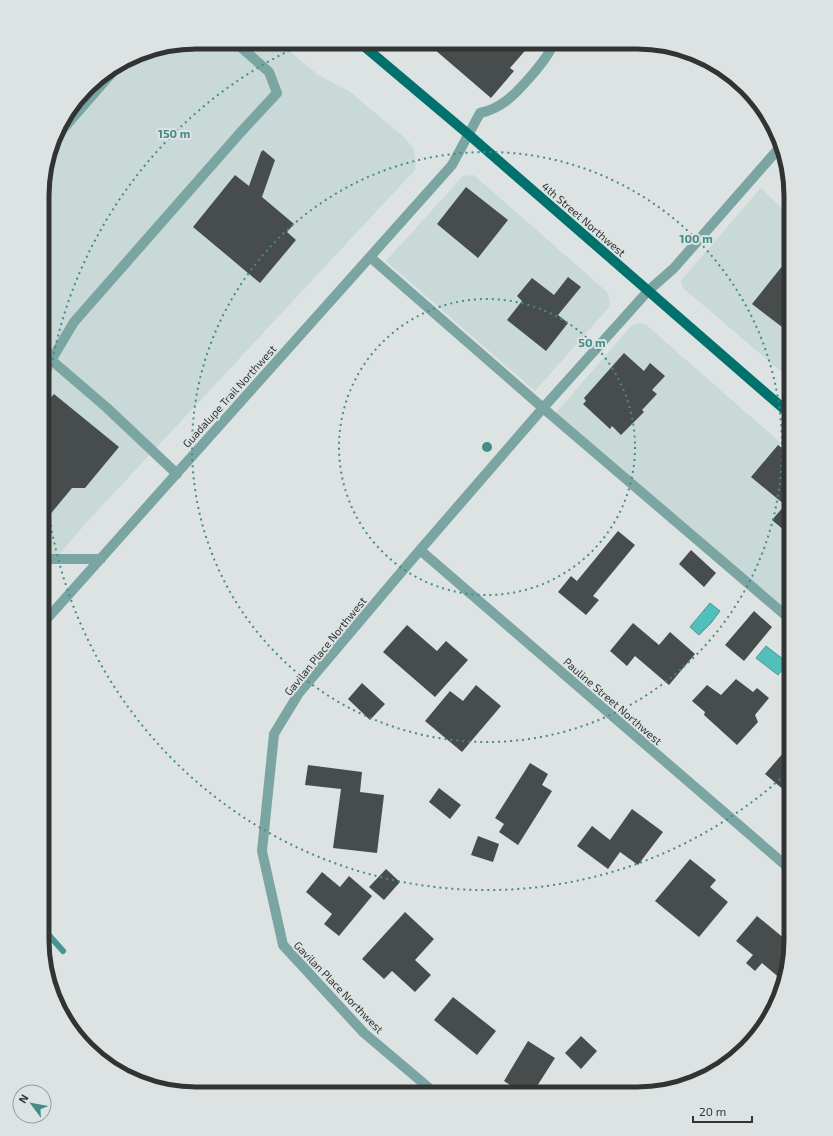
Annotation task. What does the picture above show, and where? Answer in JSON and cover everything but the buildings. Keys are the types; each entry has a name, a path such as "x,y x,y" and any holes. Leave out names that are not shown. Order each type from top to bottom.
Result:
{"main road":[{"name":"4th Street Northwest","path":"367,49 468,134 784,409"}],"street":[{"path":"49,364 74,322 276,93 269,72 243,49"},
{"name":"Guadalupe Trail Northwest","path":"49,616 452,165 480,113 490,111 513,95 550,54 551,49"},
{"path":"84,101 93,91"},
{"name":"Gavilan Place Northwest","path":"428,1087 364,1033 283,945 262,851 274,734 299,693 420,550 543,408 648,291 674,268 777,151"},
{"path":"370,257 543,408 784,614"},
{"path":"51,360 106,407 176,474"},
{"name":"Pauline Street Northwest","path":"420,550 784,864"},
{"path":"49,559 101,559"}],"shaded area":[{"path":"186,49 287,49 318,75 349,91 404,137 414,149 416,162 415,170 87,522 49,566 49,186 54,158 60,140 74,114 85,99 99,85 122,69 140,60 158,54"},
{"path":"474,175 607,292 609,298 610,306 535,391 386,261 463,176"},
{"path":"761,188 784,210 784,374 683,288 681,283 682,279"},
{"path":"640,323 645,324 784,446 784,609 555,414 632,325"}],"water":[{"path":"710,603 720,611 699,635 690,627"},
{"path":"766,646 784,660 784,668 778,675 756,658"}],"waterway":[{"path":"49,935 63,951"}]}
